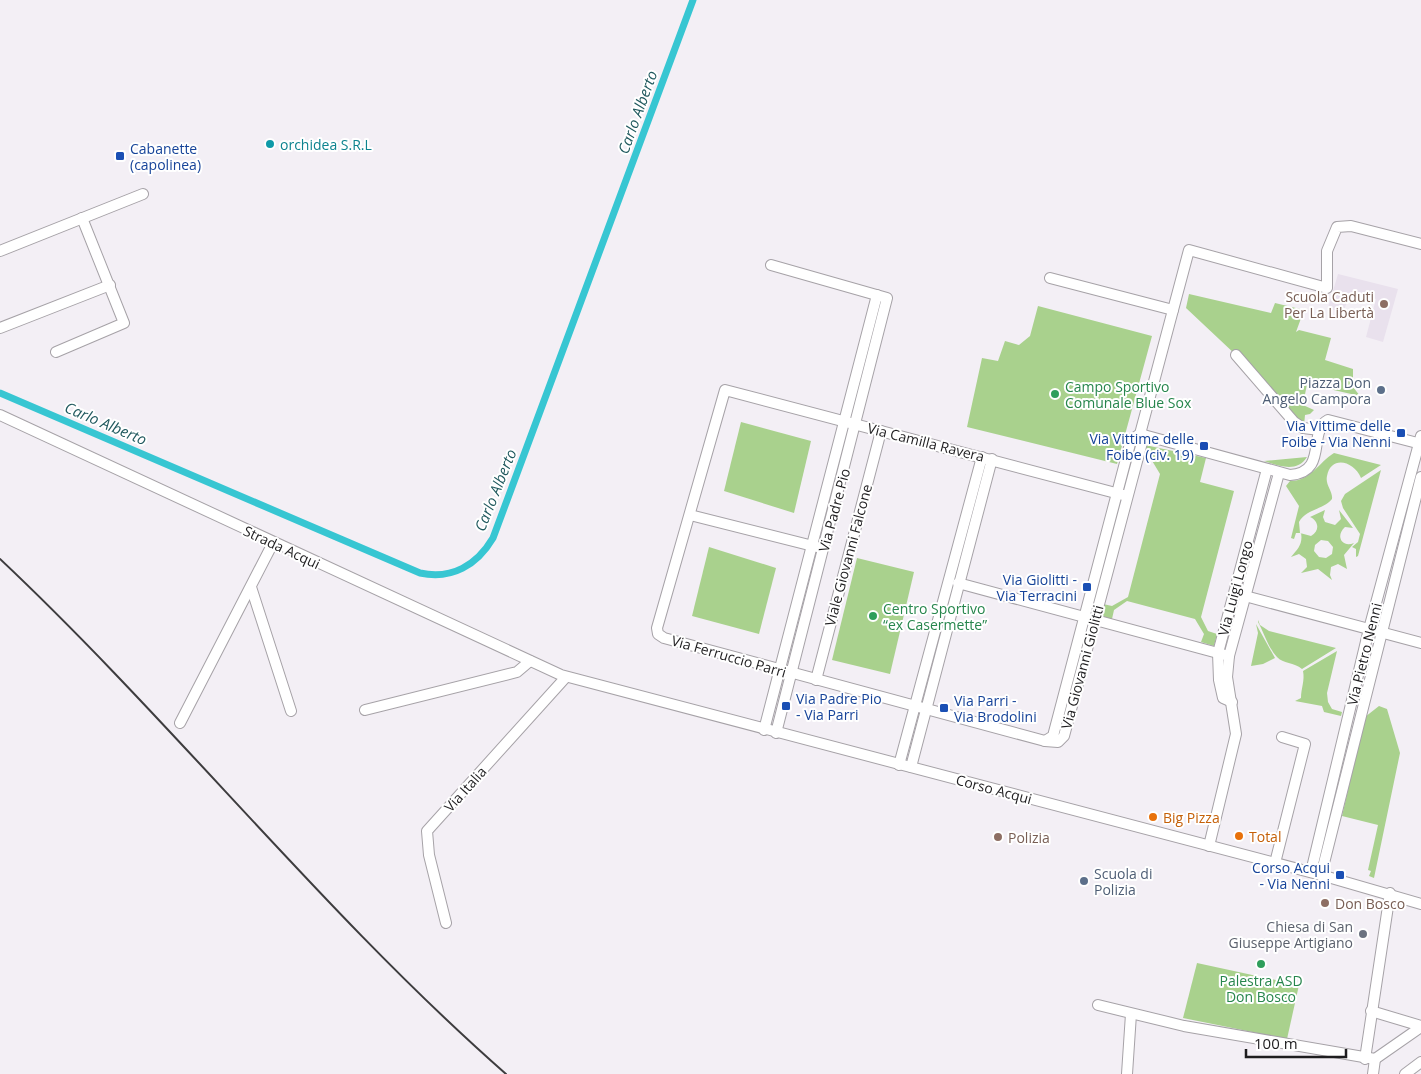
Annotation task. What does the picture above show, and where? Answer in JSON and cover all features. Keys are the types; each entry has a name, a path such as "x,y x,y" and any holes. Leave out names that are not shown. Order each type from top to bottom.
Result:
{"street":[{"path":"0,251 142,194"},
{"path":"56,352 124,323 82,218"},
{"name":"Via Giovanni Giolitti","path":"1045,741 1056,743 1064,736 1189,250 1327,288 1327,251 1337,226 1351,226 1421,244"},
{"path":"771,265 876,295"},
{"path":"1050,278 1173,310"},
{"path":"0,328 110,285"},
{"name":"Via Padre Pio","path":"764,730 780,670 818,547 856,425 888,298 876,295 844,422 818,547 791,674 776,733"},
{"path":"1236,355 1294,422 1303,428 1320,430"},
{"name":"Via Camilla Ravera","path":"725,390 1127,496"},
{"name":"Via Ferruccio Parri","path":"725,390 657,628 658,634 664,638 791,674 915,705 1045,741"},
{"name":"Strada Acqui","path":"0,415 566,677"},
{"path":"1140,435 1267,470 1295,474 1310,466 1314,458 1320,430 1325,422 1333,420 1420,442"},
{"name":"Viale Giovanni Falcone","path":"816,680 881,431"},
{"name":"Via Giovanni Giolitti","path":"1045,741 1053,736 1131,440 1140,435"},
{"name":"Via Pietro Nenni","path":"1310,872 1370,629 1420,442"},
{"path":"911,767 958,583 987,458"},
{"path":"899,765 987,458"},
{"name":"Via Luigi Longo","path":"1232,702 1223,698 1221,691 1218,653 1267,470"},
{"name":"Via Luigi Longo","path":"1208,846 1236,738 1227,676 1229,656 1279,473"},
{"name":"Via Pietro Nenni","path":"1321,875 1421,477"},
{"path":"690,515 818,547"},
{"path":"180,723 273,543"},
{"path":"958,583 1229,656"},
{"path":"251,587 290,711"},
{"path":"1245,596 1421,643"},
{"path":"365,710 520,671 530,661"},
{"name":"Corso Acqui","path":"566,677 1390,893 1421,904"},
{"name":"Via Italia","path":"446,923 429,855 427,831 566,677"},
{"path":"1275,864 1305,744 1282,737"},
{"path":"1373,1074 1370,1059 1371,1011 1390,893 1421,898"},
{"path":"1098,1005 1184,1026 1370,1059 1421,1027"},
{"path":"1371,1011 1421,1027"},
{"path":"1127,1074 1131,1014"},
{"path":"1404,1074 1421,1062"}],"shaded area":[{"name":"Scuola Caduti Per La Libertà","path":"1338,274 1398,289 1383,342 1366,337 1376,299 1350,293 1343,313 1328,308"}],"green space":[{"path":"1189,294 1271,313 1275,303 1304,310 1296,332 1299,330 1331,338 1325,360 1353,369 1353,387 1360,396 1307,384 1303,405 1314,410 1310,414 1305,415 1304,426 1236,355 1186,308"},
{"name":"Campo Sportivo Comunale Blue Sox","path":"1038,306 1152,336 1117,464 967,427 982,358 998,361 1005,341 1019,345 1030,336"},
{"path":"741,422 811,441 794,513 724,491"},
{"path":"1145,445 1206,458 1200,482 1234,491 1201,617 1208,631 1217,634 1214,646 1201,642 1204,634 1195,619 1127,601 1114,610 1112,619 1100,616 1103,604 1112,606 1128,597 1160,474 1151,459 1142,457"},
{"path":"1334,453 1381,465 1361,478 1358,472 1348,464 1338,463 1333,465 1329,469 1327,476 1332,499 1306,514 1299,522 1300,533 1296,533 1294,539 1291,538 1299,506 1286,486 1290,481 1309,475"},
{"path":"1307,457 1303,462 1293,467 1264,461"},
{"path":"1381,470 1358,556 1356,557 1356,549 1352,547 1358,542 1360,534 1343,508 1341,501 1345,494"},
{"path":"1325,510 1323,517 1325,522 1335,525 1341,519 1339,510 1353,528 1345,527 1340,534 1343,543 1354,543 1344,555 1347,569 1338,564 1331,567 1330,575 1332,580 1318,569 1301,573 1307,567 1306,559 1299,554 1291,557 1299,546 1301,533 1311,536 1314,534 1317,529 1317,523 1310,517","holes":["1321,540 1328,541 1333,547 1332,554 1326,558 1319,557 1314,551 1315,545"]},
{"path":"709,547 776,568 759,634 692,616"},
{"name":"Centro Sportivo “ex Casermette”","path":"857,558 914,572 890,674 832,660"},
{"path":"1258,620 1260,625 1269,631 1336,648 1302,669 1282,661 1274,654 1258,622"},
{"path":"1256,624 1275,658 1263,664 1251,666 1258,633"},
{"path":"1337,651 1327,693 1328,702 1332,709 1342,712 1341,716 1324,712 1322,706 1295,701 1301,698 1304,678 1303,671"},
{"path":"1379,706 1387,709 1400,753 1374,878 1369,876 1371,871 1368,870 1378,825 1342,816 1365,717"},
{"path":"1197,963 1299,985 1287,1039 1183,1018"}],"waterway":[{"name":"Carlo Alberto","path":"0,393 420,573 443,574 463,568 479,556 493,538 693,0"}],"railway":[{"path":"0,559 65,622 375,950 439,1013 506,1074"}],"place":[{"name":"orchidea S.R.L","path":"270,144"},
{"name":"Cabanette (capolinea)","path":"120,156"},
{"name":"Scuola Caduti Per La Libertà","path":"1384,304"},
{"name":"Piazza Don Angelo Campora","path":"1381,390"},
{"name":"Campo Sportivo Comunale Blue Sox","path":"1055,394"},
{"name":"Via Vittime delle Foibe - Via Nenni","path":"1401,433"},
{"name":"Via Vittime delle Foibe (civ. 19)","path":"1204,446"},
{"name":"Via Giolitti - Via Terracini","path":"1087,587"},
{"name":"Centro Sportivo “ex Casermette”","path":"873,616"},
{"name":"Via Padre Pio - Via Parri","path":"786,706"},
{"name":"Via Parri - Via Brodolini","path":"944,708"},
{"name":"Big Pizza","path":"1153,817"},
{"name":"Total","path":"1239,836"},
{"name":"Polizia","path":"998,837"},
{"name":"Corso Acqui - Via Nenni","path":"1340,875"},
{"name":"Scuola di Polizia","path":"1084,881"},
{"name":"Don Bosco","path":"1325,903"},
{"name":"Chiesa di San Giuseppe Artigiano","path":"1363,934"},
{"name":"Palestra ASD Don Bosco","path":"1261,964"}]}
